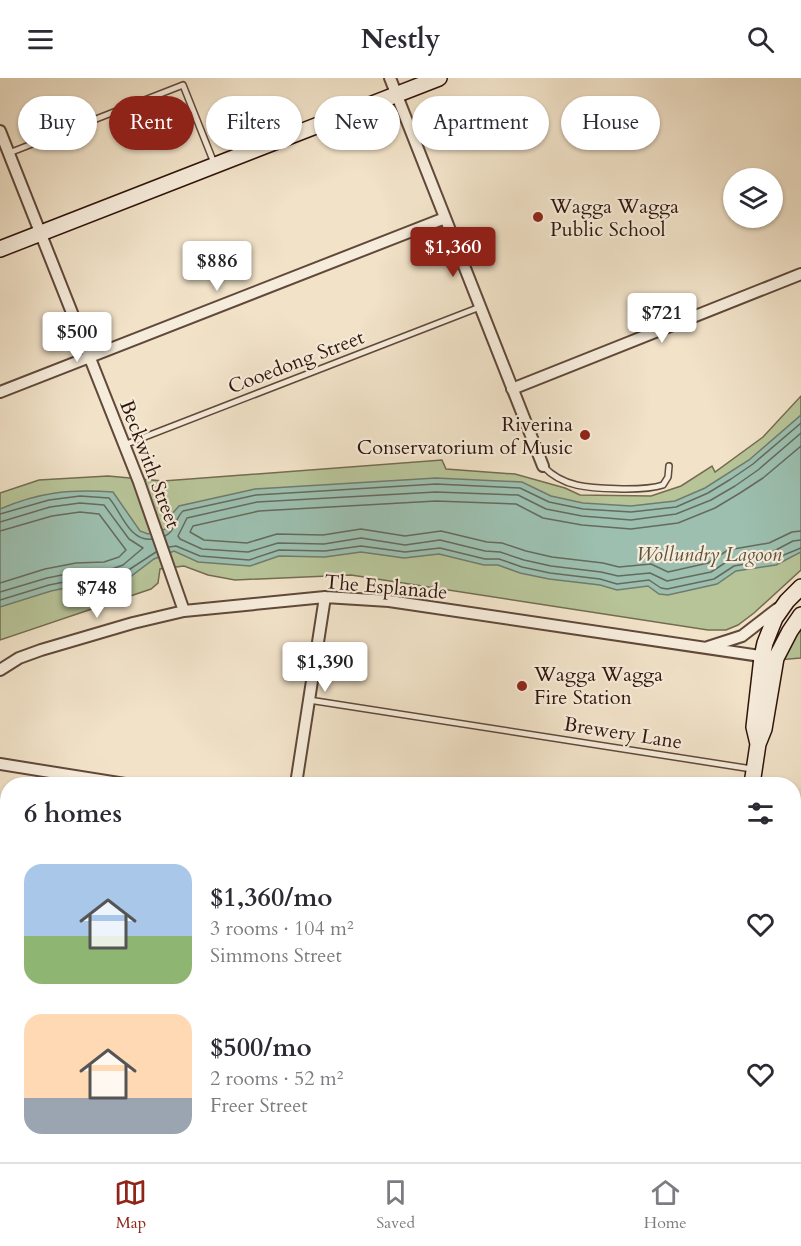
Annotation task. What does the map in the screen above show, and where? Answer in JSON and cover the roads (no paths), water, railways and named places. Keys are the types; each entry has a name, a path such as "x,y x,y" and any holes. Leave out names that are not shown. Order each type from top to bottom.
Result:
{"main road":[{"path":"0,249 439,78"},
{"path":"754,777 758,744 754,727 769,657 770,629 787,601 801,587"},
{"path":"769,657 801,615"}],"street":[{"path":"390,78 545,468"},
{"name":"Beckwith Street","path":"0,131 39,234 91,358 155,526 183,611"},
{"path":"0,392 445,218"},
{"path":"512,388 801,274"},
{"path":"297,777 325,597"},
{"name":"The Esplanade","path":"0,670 19,658 41,650 183,611 325,597 389,601 769,657"},
{"name":"The Esplanade","path":"704,648 742,636 787,601"},
{"path":"0,764 81,777"}],"lane":[{"path":"5,148 183,85 215,165"},
{"name":"Cooedong Street","path":"124,445 480,307"},
{"path":"545,468 559,479 577,486 641,489 666,482 669,466"},
{"name":"Brewery Lane","path":"309,700 754,777"}],"water":[{"name":"Wollundry Lagoon","path":"801,415 801,552 776,565 736,571 717,584 668,595 659,594 648,586 617,590 600,585 549,579 520,573 498,565 484,565 439,554 404,558 361,552 325,557 279,556 250,566 198,562 174,551 154,559 130,577 108,585 80,585 51,591 0,607 0,509 42,495 83,491 113,492 140,531 148,534 166,529 172,514 179,506 255,489 436,478 522,482 551,496 583,503 631,506 675,501 705,488 749,460"}],"place":[{"name":"Wagga Wagga Public School","path":"538,217"},
{"name":"Riverina Conservatorium of Music","path":"585,435"},
{"name":"Wagga Wagga Fire Station","path":"522,686"}]}
